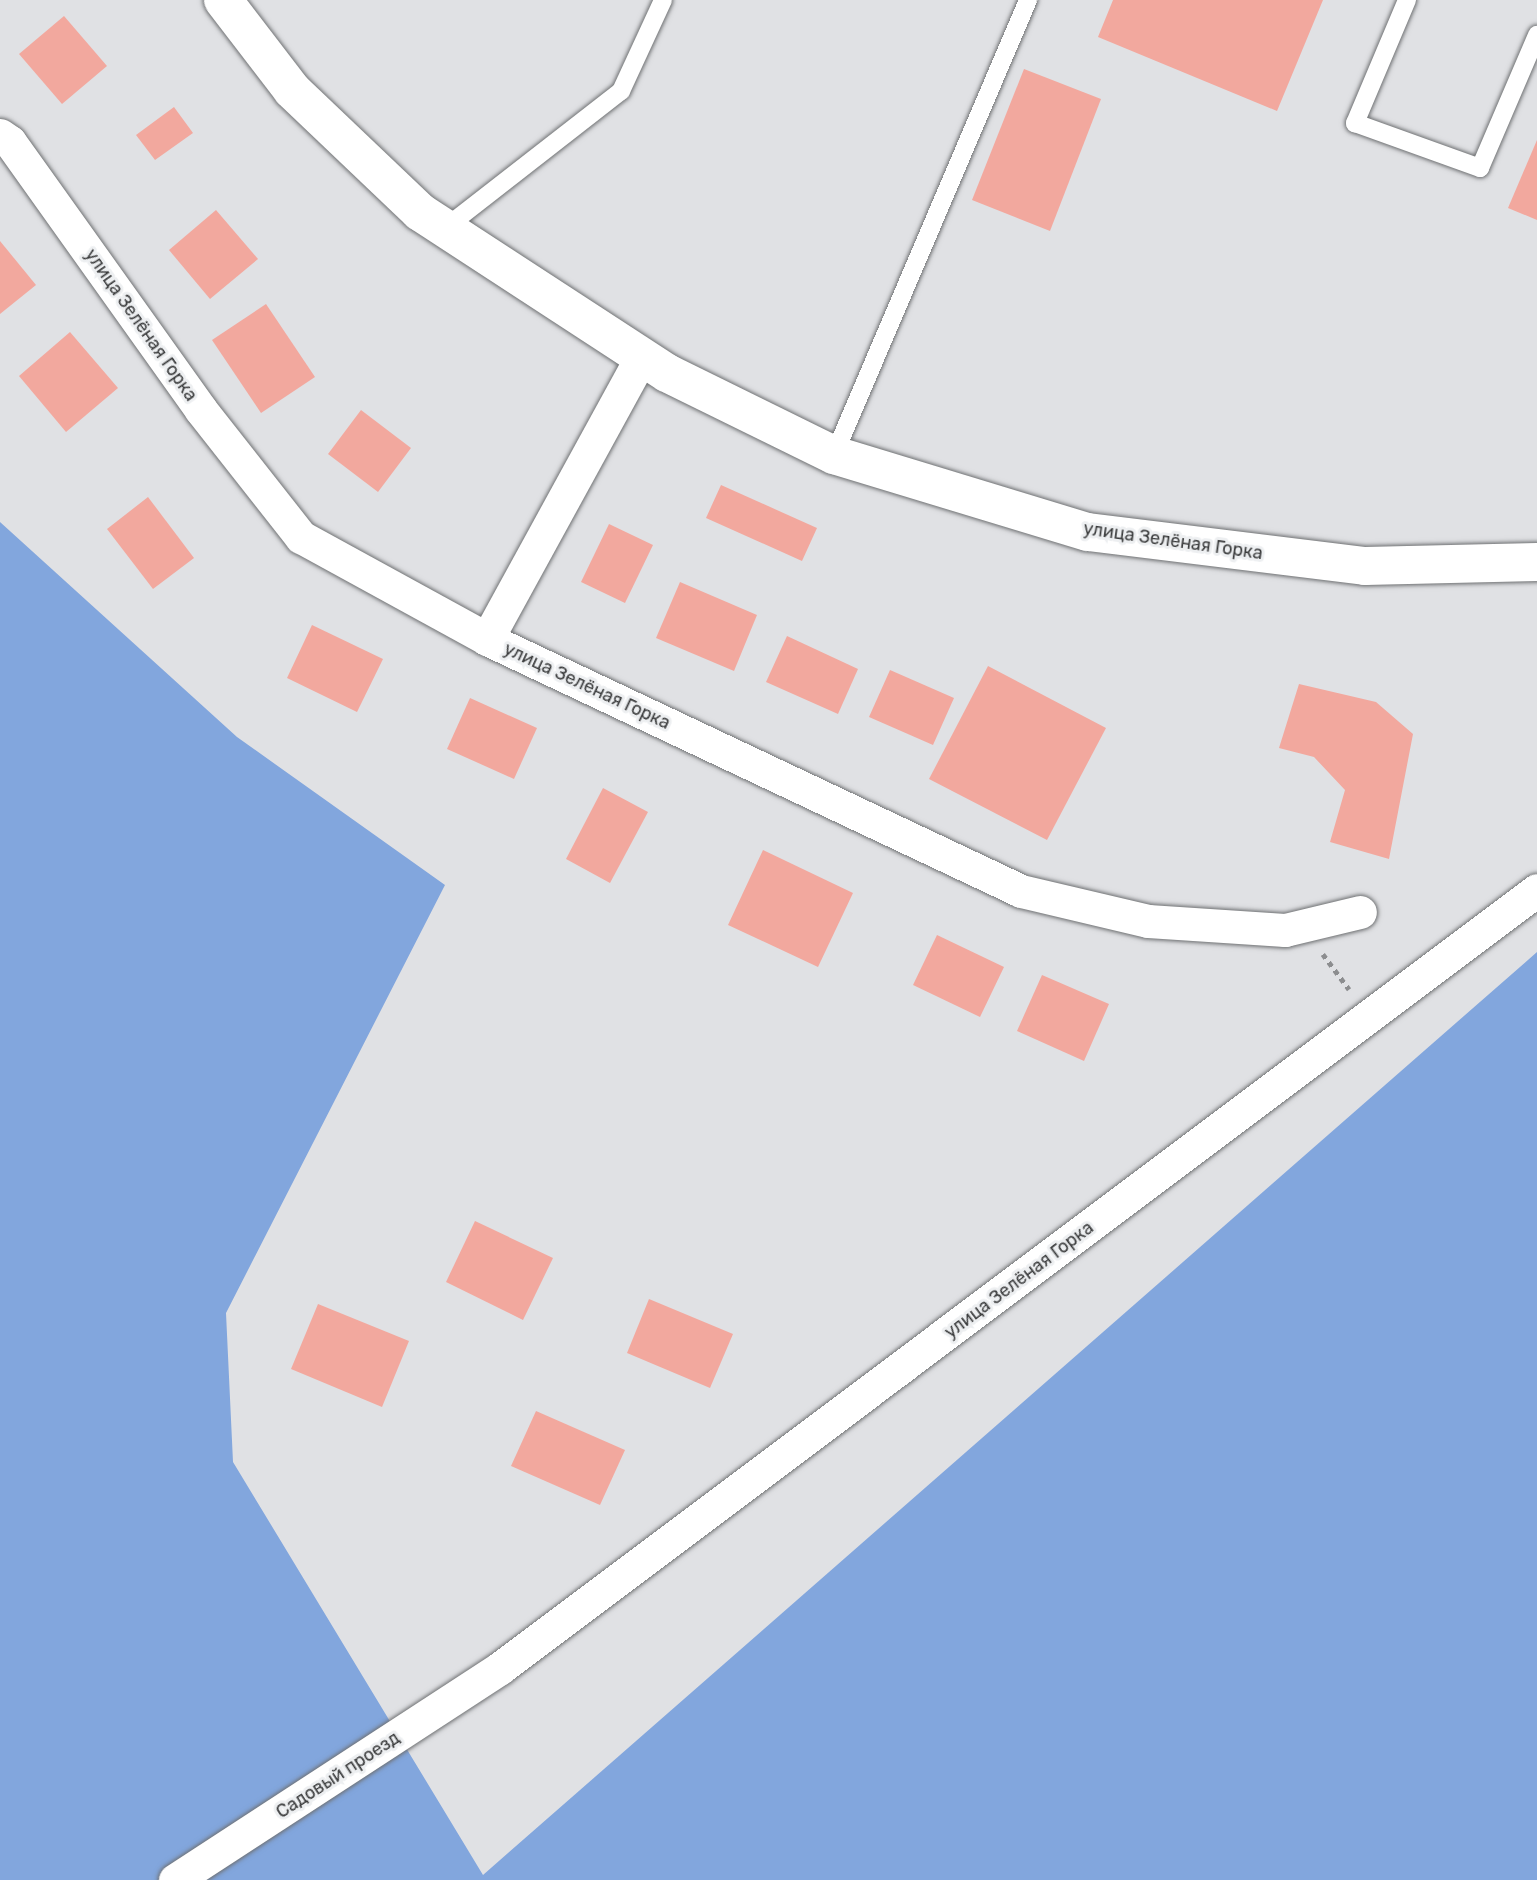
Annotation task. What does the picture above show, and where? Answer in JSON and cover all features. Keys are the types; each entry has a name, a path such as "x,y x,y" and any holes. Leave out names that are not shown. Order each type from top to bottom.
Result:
{"street":[{"name":"улица Зелёная Горка","path":"223,0 292,90 421,212 642,356 834,455 1088,532 1365,566 1537,562"},
{"name":"улица Зелёная Горка","path":"0,135 10,142 201,410 301,537 487,639 1021,891 1148,921 1285,930 1360,912"},
{"path":"487,639 642,356"},
{"name":"улица Зелёная Горка","path":"500,1668 1537,890"},
{"name":"Садовый проезд","path":"175,1880 500,1668"}],"lane":[{"path":"445,228 621,91 663,0"},
{"path":"834,455 1027,0"},
{"path":"1407,0 1355,123 1480,168 1537,36"}],"path":[{"path":"1309,925 1335,972 1374,1014"}],"shaded area":[{"path":"0,522 237,737 445,885 226,1313 233,1462 483,1875 1537,952 1537,1880 0,1880"}],"building":[{"path":"1113,0 1323,0 1277,111 1098,37"},
{"path":"64,16 107,66 62,104 19,54"},
{"path":"1024,69 1101,99 1050,231 972,200"},
{"path":"174,107 193,133 155,160 136,135"},
{"path":"1537,140 1537,220 1508,208"},
{"path":"216,210 258,259 210,299 169,250"},
{"path":"0,241 36,285 0,314"},
{"path":"266,304 315,377 261,413 212,340"},
{"path":"70,332 118,388 66,432 19,376"},
{"path":"361,410 411,448 378,492 328,454"},
{"path":"721,485 817,528 802,561 706,518"},
{"path":"148,497 194,558 153,589 107,529"},
{"path":"609,524 653,545 625,603 581,582"},
{"path":"680,582 757,615 734,671 656,638"},
{"path":"312,625 383,659 357,712 287,678"},
{"path":"787,636 858,669 838,714 766,682"},
{"path":"988,666 1106,728 1047,840 929,779"},
{"path":"890,670 954,698 933,745 869,717"},
{"path":"1299,684 1376,702 1413,734 1389,859 1330,842 1345,790 1314,757 1279,748"},
{"path":"470,698 537,728 514,779 447,749"},
{"path":"603,788 648,812 610,883 566,859"},
{"path":"763,850 853,893 818,967 728,925"},
{"path":"937,935 1004,967 980,1017 913,985"},
{"path":"1042,975 1109,1004 1084,1061 1017,1031"},
{"path":"475,1221 553,1258 523,1320 446,1282"},
{"path":"649,1299 733,1334 710,1388 627,1353"},
{"path":"318,1304 409,1341 382,1407 291,1369"},
{"path":"536,1411 625,1450 600,1505 511,1466"}]}
